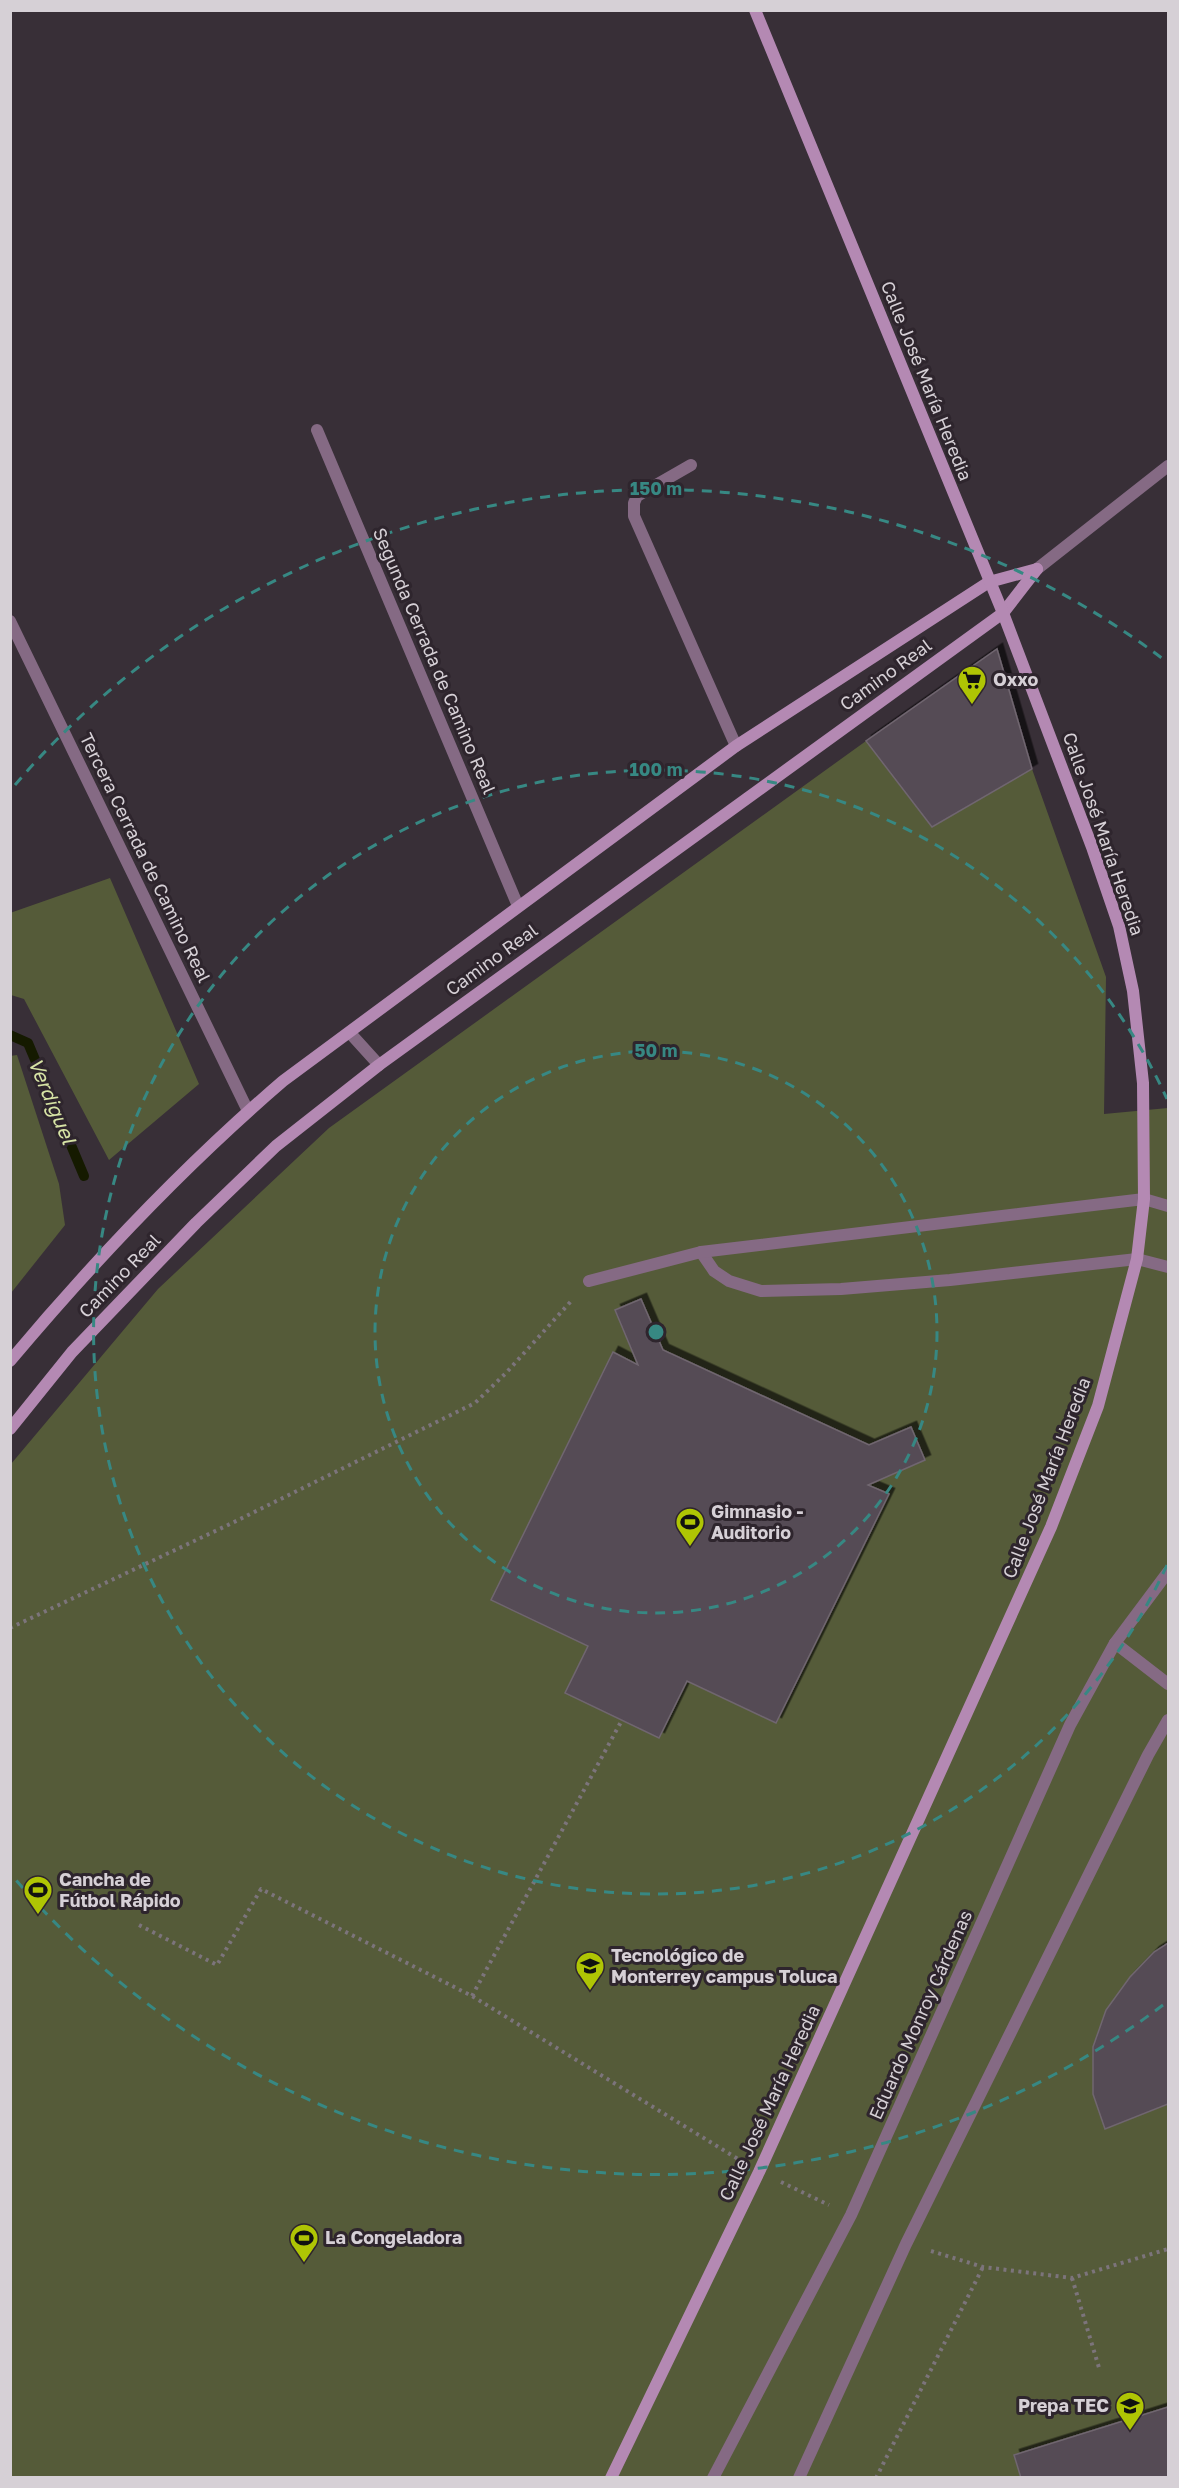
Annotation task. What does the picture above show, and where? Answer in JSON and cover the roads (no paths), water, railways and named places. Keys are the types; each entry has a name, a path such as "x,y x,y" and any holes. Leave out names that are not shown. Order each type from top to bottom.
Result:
{"main road":[{"name":"Calle José María Heredia","path":"611,2478 759,2172 1051,1527 1098,1406 1137,1259 1144,1199 1143,1083 1133,991 1119,926 1092,847 1003,613 755,10"},
{"name":"Camino Real","path":"10,1361 125,1229 248,1111 283,1081 736,746 989,582 1037,569"},
{"name":"Camino Real","path":"10,1429 72,1352 196,1223 276,1146 379,1065 1003,613 1037,569"}],"street":[{"name":"Segunda Cerrada de Camino Real","path":"317,430 518,906"},
{"path":"692,465 637,496 634,503 634,516 736,746"},
{"name":"Camino Real","path":"1037,569 1168,466"},
{"name":"Tercera Cerrada de Camino Real","path":"10,621 248,1111"},
{"path":"350,1033 379,1065"},
{"path":"589,1281 701,1252 1144,1199 1168,1206"},
{"path":"701,1252 714,1271 729,1281 762,1291 841,1289 950,1280 1137,1259 1168,1267"},
{"name":"Eduardo Monroy Cárdenas","path":"713,2478 851,2215 1070,1725 1115,1643 1168,1572"},
{"path":"1115,1643 1168,1684"},
{"path":"799,2478 906,2244 1148,1755 1168,1720"}],"waterway":[{"name":"Verdiguel","path":"10,1035 28,1043 84,1176"}],"place":[{"name":"Oxxo","path":"972,706"},
{"name":"Gimnasio - Auditorio","path":"690,1548"},
{"name":"Cancha de Fútbol Rápido","path":"38,1916"},
{"name":"Tecnológico de Monterrey campus Toluca","path":"590,1992"},
{"name":"La Congeladora","path":"304,2264"},
{"name":"Prepa TEC","path":"1130,2432"}]}
